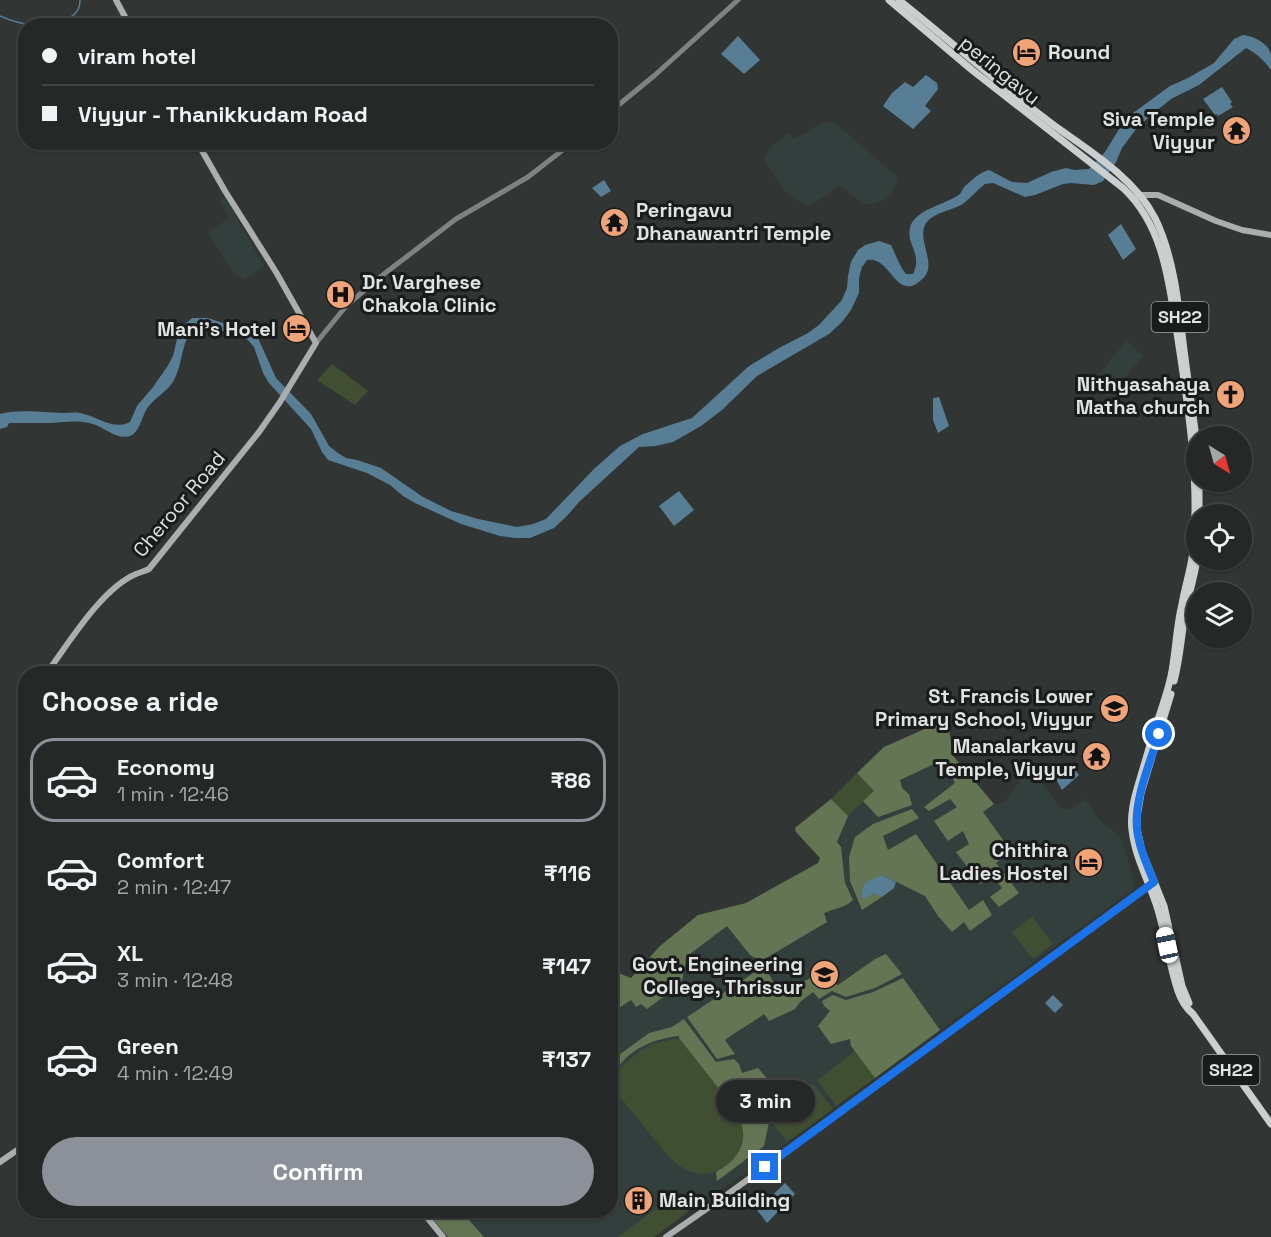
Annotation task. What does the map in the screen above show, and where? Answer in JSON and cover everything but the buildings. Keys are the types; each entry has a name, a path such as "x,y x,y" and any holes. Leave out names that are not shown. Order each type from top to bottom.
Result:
{"main road":[{"path":"116,0 126,18"},
{"name":"peringavu","path":"889,0 972,70 1093,159"},
{"path":"899,0 1022,101 1081,143 1093,159"},
{"path":"202,150 276,272 316,343"},
{"name":"SH22","path":"1093,159 1113,173 1150,209 1157,223 1170,263 1194,426"},
{"path":"1137,197 1158,195 1216,221 1242,230 1271,235"},
{"name":"SH22","path":"1137,197 1157,240 1170,291 1194,476 1191,569 1182,604 1172,674 1142,781"},
{"name":"Cheroor Road","path":"52,666 97,606 118,586 135,574 149,569 259,432 316,343"},
{"name":"SH22","path":"1195,570 1185,613 1176,674 1132,808 1132,832 1139,859 1152,884 1178,992 1186,1007 1271,1124"},
{"path":"666,1237 1152,884"},
{"path":"0,1162 18,1150"},
{"path":"428,1218 443,1237"}],"street":[{"path":"618,105 738,0"},
{"path":"316,343 346,305 384,274 456,219 528,177 563,150"}],"shaded area":[{"path":"828,121 835,123 899,178 893,190 884,200 871,205 862,203 839,185 829,194 807,206 791,197 781,186 764,158 770,148 788,133 793,138"},
{"path":"225,197 264,266 245,280 233,273 208,232 229,218 219,200"},
{"path":"1126,341 1143,356 1107,398 1090,385"},
{"name":"St. Francis Lower Primary School, Viyyur","path":"1113,690 1130,715 1115,727 1097,702"},
{"name":"Govt. Engineering College, Thrissur","path":"947,719 954,757 994,804 1004,802 1030,768 1062,809 1070,809 1086,799 1098,818 1122,839 1134,882 1132,890 747,1172 654,1237 448,1237 432,1218 618,1218 618,973 631,978 660,946 698,915 746,903 818,863 820,858 795,828 831,799 884,747"}],"green space":[{"path":"332,364 368,391 355,405 317,380"},
{"path":"947,719 954,757 994,804 983,812 1011,851 996,863 1019,893 999,907 990,897 1002,888 991,875 980,884 956,852 969,844 963,831 948,841 934,821 957,807 950,799 929,811 924,807 955,783 943,760 900,780 902,788 909,794 912,805 878,817 863,801 874,791 857,773 884,747"},
{"path":"857,773 874,791 848,816 831,799"},
{"path":"831,799 848,816 837,842 841,847 845,883 853,900 842,907 824,913 827,922 761,961 750,955 727,926 686,957 681,984 647,1009 641,1004 636,1007 631,1000 618,1008 618,973 631,978 660,946 698,915 746,903 818,863 820,858 795,828"},
{"path":"912,809 919,818 883,836 888,850 916,834 969,910 983,900 992,915 970,931 964,922 952,932 925,896 882,875 867,898 873,892 882,897 862,910 850,881 849,857 855,837 873,824"},
{"path":"1032,916 1053,944 1033,959 1012,932"},
{"path":"886,954 902,974 875,988 846,997 832,991 819,999 813,992 795,1009 769,1021 764,1014 725,1040 735,1054 717,1059 687,1017 764,966 778,990 805,981 818,971 831,983 838,985"},
{"path":"903,978 940,1030 875,1078 851,1046 850,1039 831,1044 818,1026 830,1011 822,1001 833,995 846,1000 873,992"},
{"path":"684,1019 716,1062 734,1059 739,1064 742,1073 758,1068 771,1083 772,1087 763,1102 772,1108 764,1146 717,1181 716,1172 733,1159 742,1145 742,1127 734,1108 679,1036 660,1039 642,1047 626,1058 618,1068 619,1055 649,1033 672,1027"},
{"path":"679,1038 740,1118 743,1140 740,1149 729,1164 720,1170 701,1174 691,1172 673,1161 618,1094 618,1072 625,1063 651,1044"},
{"path":"855,1051 875,1078 836,1106 817,1080"},
{"path":"813,1084 833,1109 787,1142 774,1125 776,1112"},
{"path":"678,1202 688,1212 654,1237 618,1237 662,1204"},
{"path":"432,1218 467,1218 484,1237 448,1237"}],"water":[{"path":"1243,35 1256,39 1267,47 1271,55 1271,70 1260,57 1246,48 1199,85 1171,99 1150,116 1136,129 1122,148 1103,181 1094,185 1063,184 1025,197 993,183 985,184 961,205 932,218 925,225 923,232 928,269 920,281 912,286 905,286 880,263 867,260 862,267 859,293 851,310 829,334 757,376 722,410 701,426 673,442 639,447 554,528 530,538 500,536 461,524 415,503 390,485 367,473 328,460 311,429 269,383 254,347 248,340 209,328 193,328 186,340 174,380 148,407 132,435 122,437 93,424 77,422 9,423 7,427 0,429 0,414 31,411 78,413 117,425 130,422 137,406 167,367 173,356 178,335 185,324 192,318 208,318 250,332 258,338 276,378 311,414 329,446 338,453 346,458 381,468 423,497 451,511 517,527 533,524 546,519 594,469 620,446 643,434 692,418 749,366 819,325 842,300 847,288 851,262 858,250 865,245 879,241 891,245 906,274 913,274 916,261 909,234 913,221 918,216 955,198 973,179 989,170 1012,182 1027,183 1066,168 1089,169 1105,152 1121,126 1133,113 1170,86 1214,63 1234,39"},
{"path":"738,36 760,60 744,74 721,54"},
{"path":"926,75 937,83 938,89 925,106 931,111 913,129 883,106 892,93 905,82 913,87"},
{"path":"1222,87 1233,107 1218,116 1203,99"},
{"path":"604,180 611,191 601,197 592,188"},
{"path":"1121,224 1136,249 1123,260 1108,235"},
{"path":"939,397 949,426 938,433 933,420 933,398"},
{"path":"679,491 694,510 674,526 659,506"},
{"path":"1072,766 1079,775 1062,790 1056,779"},
{"path":"882,875 896,882 894,888 882,897 873,893 867,898 862,898 864,885"},
{"path":"1053,995 1063,1005 1055,1013 1045,1003"},
{"path":"785,1183 795,1194 767,1223 757,1210"}],"waterway":[{"path":"68,18 78,10 80,0"},
{"path":"0,16 18,22"}],"place":[{"name":"Round","path":"1027,52"},
{"name":"Siva Temple Viyyur","path":"1236,131"},
{"name":"Peringavu Dhanawantri Temple","path":"615,222"},
{"name":"Dr. Varghese Chakola Clinic","path":"341,294"},
{"name":"Mani's Hotel","path":"297,329"},
{"name":"Nithyasahaya Matha church","path":"1231,395"},
{"name":"St. Francis Lower Primary School, Viyyur","path":"1114,708"},
{"name":"Manalarkavu Temple, Viyyur","path":"1097,757"},
{"name":"Chithira Ladies Hostel","path":"1089,862"},
{"name":"Govt. Engineering College, Thrissur","path":"824,975"},
{"name":"Main Building","path":"638,1200"}],"route":[{"path":"765,1167 1154,882 1139,840 1137,817 1141,793 1159,734"}]}
